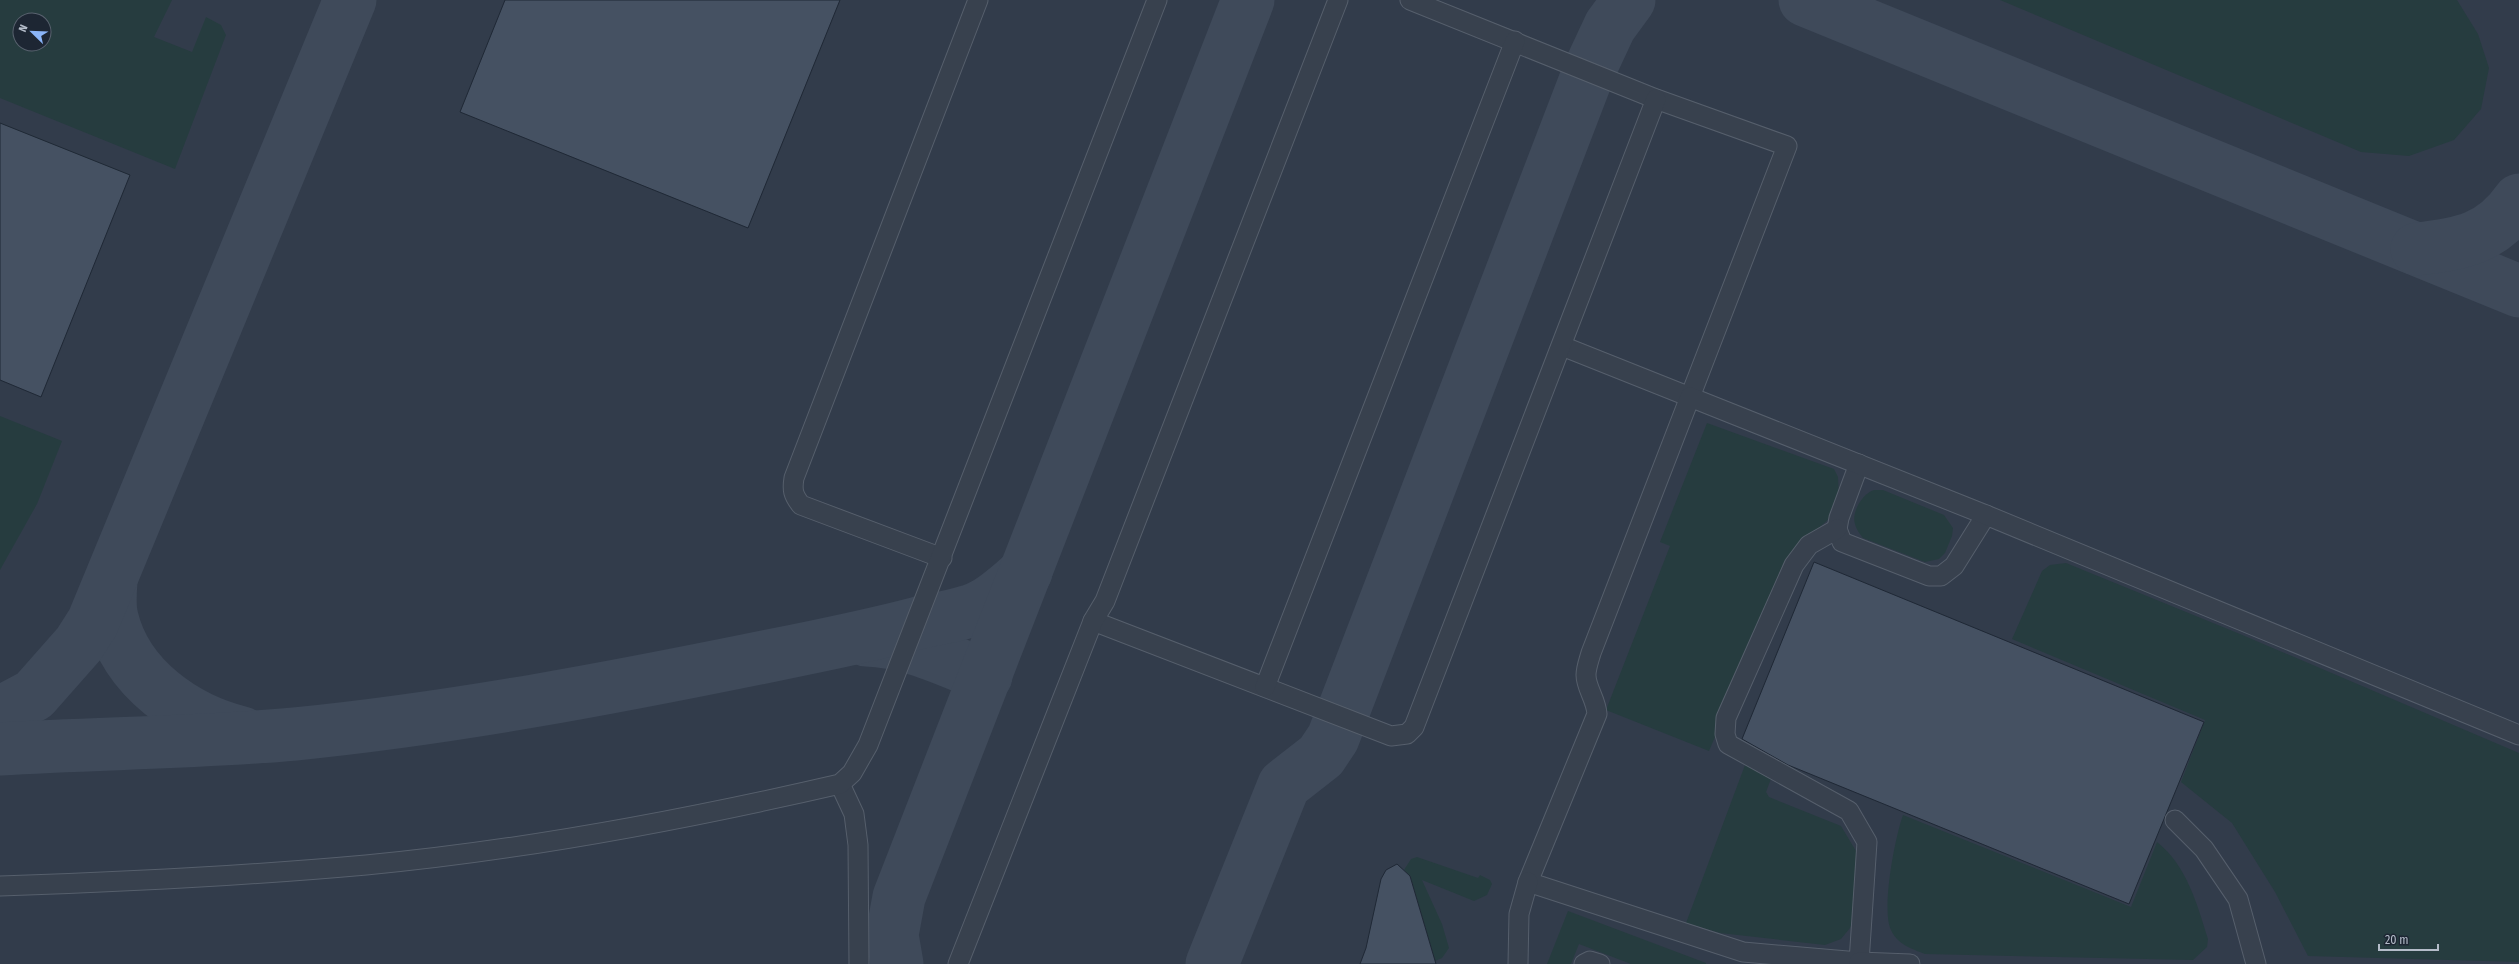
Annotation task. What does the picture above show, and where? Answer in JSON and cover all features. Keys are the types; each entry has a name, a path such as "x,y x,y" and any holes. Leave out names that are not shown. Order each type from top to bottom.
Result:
{"lane":[{"path":"942,558 801,505 794,496 792,489 796,470 978,0"},
{"path":"0,886 157,881 367,864 613,831 725,810 840,784 852,773 868,745 942,558 1157,0"},
{"path":"958,964 1093,621 1106,601 1338,0"},
{"path":"1410,0 1656,99 1787,146 1591,653 1586,674 1589,688 1596,700 1597,714 1528,882 1520,914 1518,964"},
{"path":"1266,687 1515,41"},
{"path":"1093,621 1391,736 1408,734 1414,726 1562,346 1656,99"},
{"path":"1562,346 1986,515 2519,735"},
{"path":"1859,464 1839,518 1837,529 1842,542 1930,576 1941,576 1954,566 1986,515"},
{"path":"1837,529 1809,545 1794,564 1726,718 1725,734 1728,744 1744,754 1783,773 1849,811 1867,842 1859,962"},
{"path":"840,784 854,814 858,845 859,964"},
{"path":"2176,820 2204,849 2238,899 2256,964"},
{"path":"1528,882 1737,958 1910,964"},
{"path":"1584,964 1590,962 1600,964"}],"shaded area":[{"path":"0,0 2519,0 2519,964 0,964"}],"green space":[{"path":"0,0 172,0 154,37 192,52 206,17 221,25 226,35 175,169 0,98"},
{"path":"2000,0 2457,0 2478,34 2489,68 2481,109 2454,140 2409,156 2361,152"},
{"path":"0,416 62,441 37,504 0,570"},
{"path":"1707,423 1834,469 1838,477 1839,496 1831,517 1794,550 1709,751 1606,710 1670,546 1660,542"},
{"path":"1874,490 1883,490 1944,515 1953,528 1952,536 1945,553 1939,559 1925,562 1863,538 1858,531 1854,519 1856,509 1862,499"},
{"path":"2066,563 2240,634 2519,753 2519,962 2308,956 2275,892 2232,823 2181,782 2205,720 2012,639 2042,571 2050,565"},
{"path":"1745,765 1772,776 1766,792 1769,797 1841,826 1856,851 1856,915 1850,928 1841,939 1825,945 1720,933 1686,923"},
{"path":"1903,815 2131,907 2157,842 2176,862 2190,886 2208,939 2207,947 2193,960 1925,954 1915,950 1897,939 1891,930 1888,920 1888,891 1890,873 1896,839"},
{"path":"1417,857 1478,878 1480,875 1490,880 1492,884 1487,895 1474,901 1422,880 1442,924 1449,948 1442,958 1435,961 1410,876 1404,870 1411,859"},
{"path":"1568,911 1706,964 1631,964 1579,944 1571,964 1547,964"}],"building":[{"path":"505,0 840,0 748,228 460,112"},
{"path":"0,123 130,175 41,397 0,380"},
{"path":"1814,562 2204,722 2129,904 1788,765 1742,739"},
{"path":"1397,864 1410,876 1436,964 1360,964 1366,948 1381,879 1386,870"}],"taxiway":[{"path":"0,713 34,695 79,644 93,622 350,0"},
{"path":"897,964 892,935 899,897 1248,0"},
{"path":"1212,964 1284,785 1321,756 1333,738 1589,71 1610,26 1629,0"},
{"path":"1805,0 2519,291"},
{"path":"2417,249 2448,245 2474,237 2498,223 2509,213 2519,200"},
{"path":"0,749 221,739 295,734 414,720 592,691 863,637 957,615 986,604 1026,572"},
{"path":"111,581 111,613 119,640 130,659 144,677 161,693 200,718 242,733"},
{"path":"866,640 882,641 912,648 942,658 986,676"}]}
